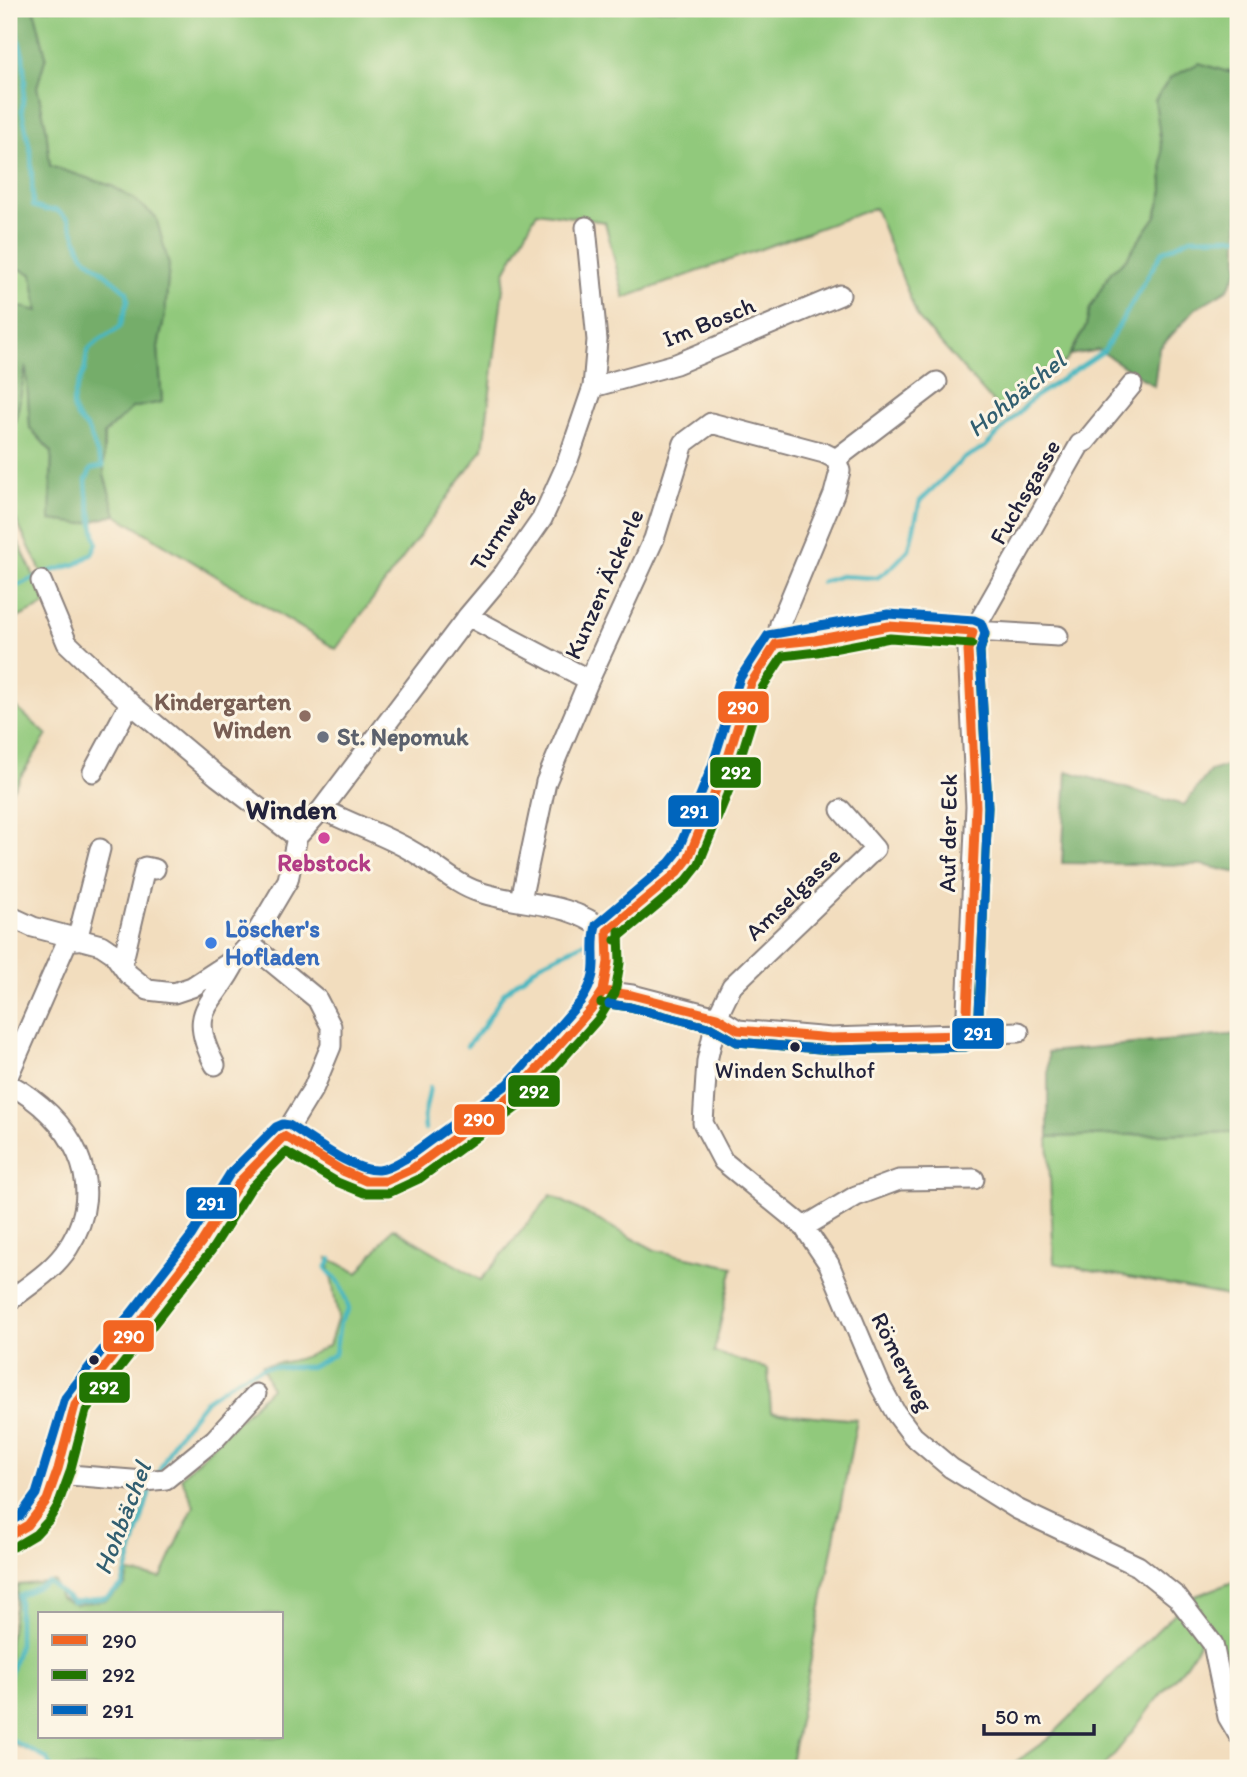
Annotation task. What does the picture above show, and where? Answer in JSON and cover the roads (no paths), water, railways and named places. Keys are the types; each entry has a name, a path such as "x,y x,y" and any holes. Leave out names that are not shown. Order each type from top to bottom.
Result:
{"street":[{"name":"Turmweg","path":"297,837 322,809 468,616 505,572 542,519 566,466 593,387 597,340 586,227"},
{"name":"Im Bosch","path":"593,387 676,364 840,295"},
{"path":"607,931 678,872 688,859 724,770 751,683 776,644 780,624 834,494 840,471 836,459 937,382"},
{"name":"Fuchsgasse","path":"973,632 1080,444 1086,441 1132,385"},
{"name":"Kunzen Äckerle","path":"520,901 546,782 589,680 654,539 684,443 711,423 824,453 836,459"},
{"path":"41,581 67,643 130,704 217,776 297,837 288,880 231,973 209,1002 202,1020 207,1050 215,1065"},
{"path":"468,616 589,680"},
{"path":"776,644 815,640 889,626 1058,636"},
{"name":"Auf der Eck","path":"966,1035 976,806 968,650 973,632"},
{"path":"93,772 130,704"},
{"path":"322,809 408,849 477,892 553,905 587,917 607,931"},
{"name":"Amselgasse","path":"717,1017 732,986 875,849 841,810"},
{"path":"9,1074 73,938 100,849"},
{"path":"122,965 145,867 155,869"},
{"path":"9,916 33,927 101,945 113,954 128,974 148,990 174,993 192,987 244,951"},
{"path":"284,1136 354,1177 374,1183 393,1180 412,1169 516,1093 591,1009 603,991 608,962 607,931"},
{"path":"9,1536 27,1525 45,1503 57,1474 66,1427 75,1405 201,1243 241,1180 284,1136 314,1087 323,1066 331,1046 331,1026 317,999 244,951"},
{"path":"603,991 632,995 717,1017 738,1030 831,1038 1019,1032"},
{"name":"Römerweg","path":"717,1017 707,1061 703,1123 723,1161 804,1227 829,1264 881,1387 895,1412 913,1436 951,1468 1007,1503 1138,1566 1177,1597 1213,1644 1228,1717 1238,1734"},
{"path":"9,1084 41,1105 58,1120 71,1138 83,1174 85,1195 82,1215 69,1246 50,1268 9,1301"},
{"path":"804,1227 856,1196 899,1180 974,1179"},
{"path":"57,1474 166,1479 215,1438 256,1394"}],"waterway":[{"path":"9,587 76,564 92,554 97,544 86,480 91,469 103,466 88,430 78,419 73,405 85,368 87,352 94,344 120,327 128,301 127,292 83,255 68,219 56,210 33,206 31,154 22,110 25,80 23,55 10,9"},
{"name":"Hohbächel","path":"822,582 841,576 877,578 892,567 909,549 920,501 963,459 985,447 1033,398 1104,351 1162,252 1191,238 1238,237"},
{"name":"Hohbächel","path":"467,1046 483,1027 504,993 540,964 588,941"},
{"name":"Hohbächel","path":"425,1129 424,1117 430,1087"},
{"name":"Hohbächel","path":"383,1198 408,1182"},
{"name":"Hohbächel","path":"158,1473 175,1439 206,1400 240,1377 265,1367 311,1367 335,1354 340,1322 349,1309 341,1285 326,1268 331,1259"},
{"name":"Hohbächel","path":"9,1678 19,1645 19,1596 48,1582 73,1602 106,1598 122,1586 151,1487"},
{"name":"Hohbächel","path":"9,1739 47,1759 51,1768"}],"place":[{"name":"Kindergarten Winden","path":"305,716"},
{"name":"St. Nepomuk","path":"323,737"},
{"name":"Rebstock","path":"324,838"},
{"name":"Löscher's Hofladen","path":"211,943"},
{"name":"Winden Schulhof","path":"795,1047"}],"district":[{"name":"Winden","path":"291,809"}]}
